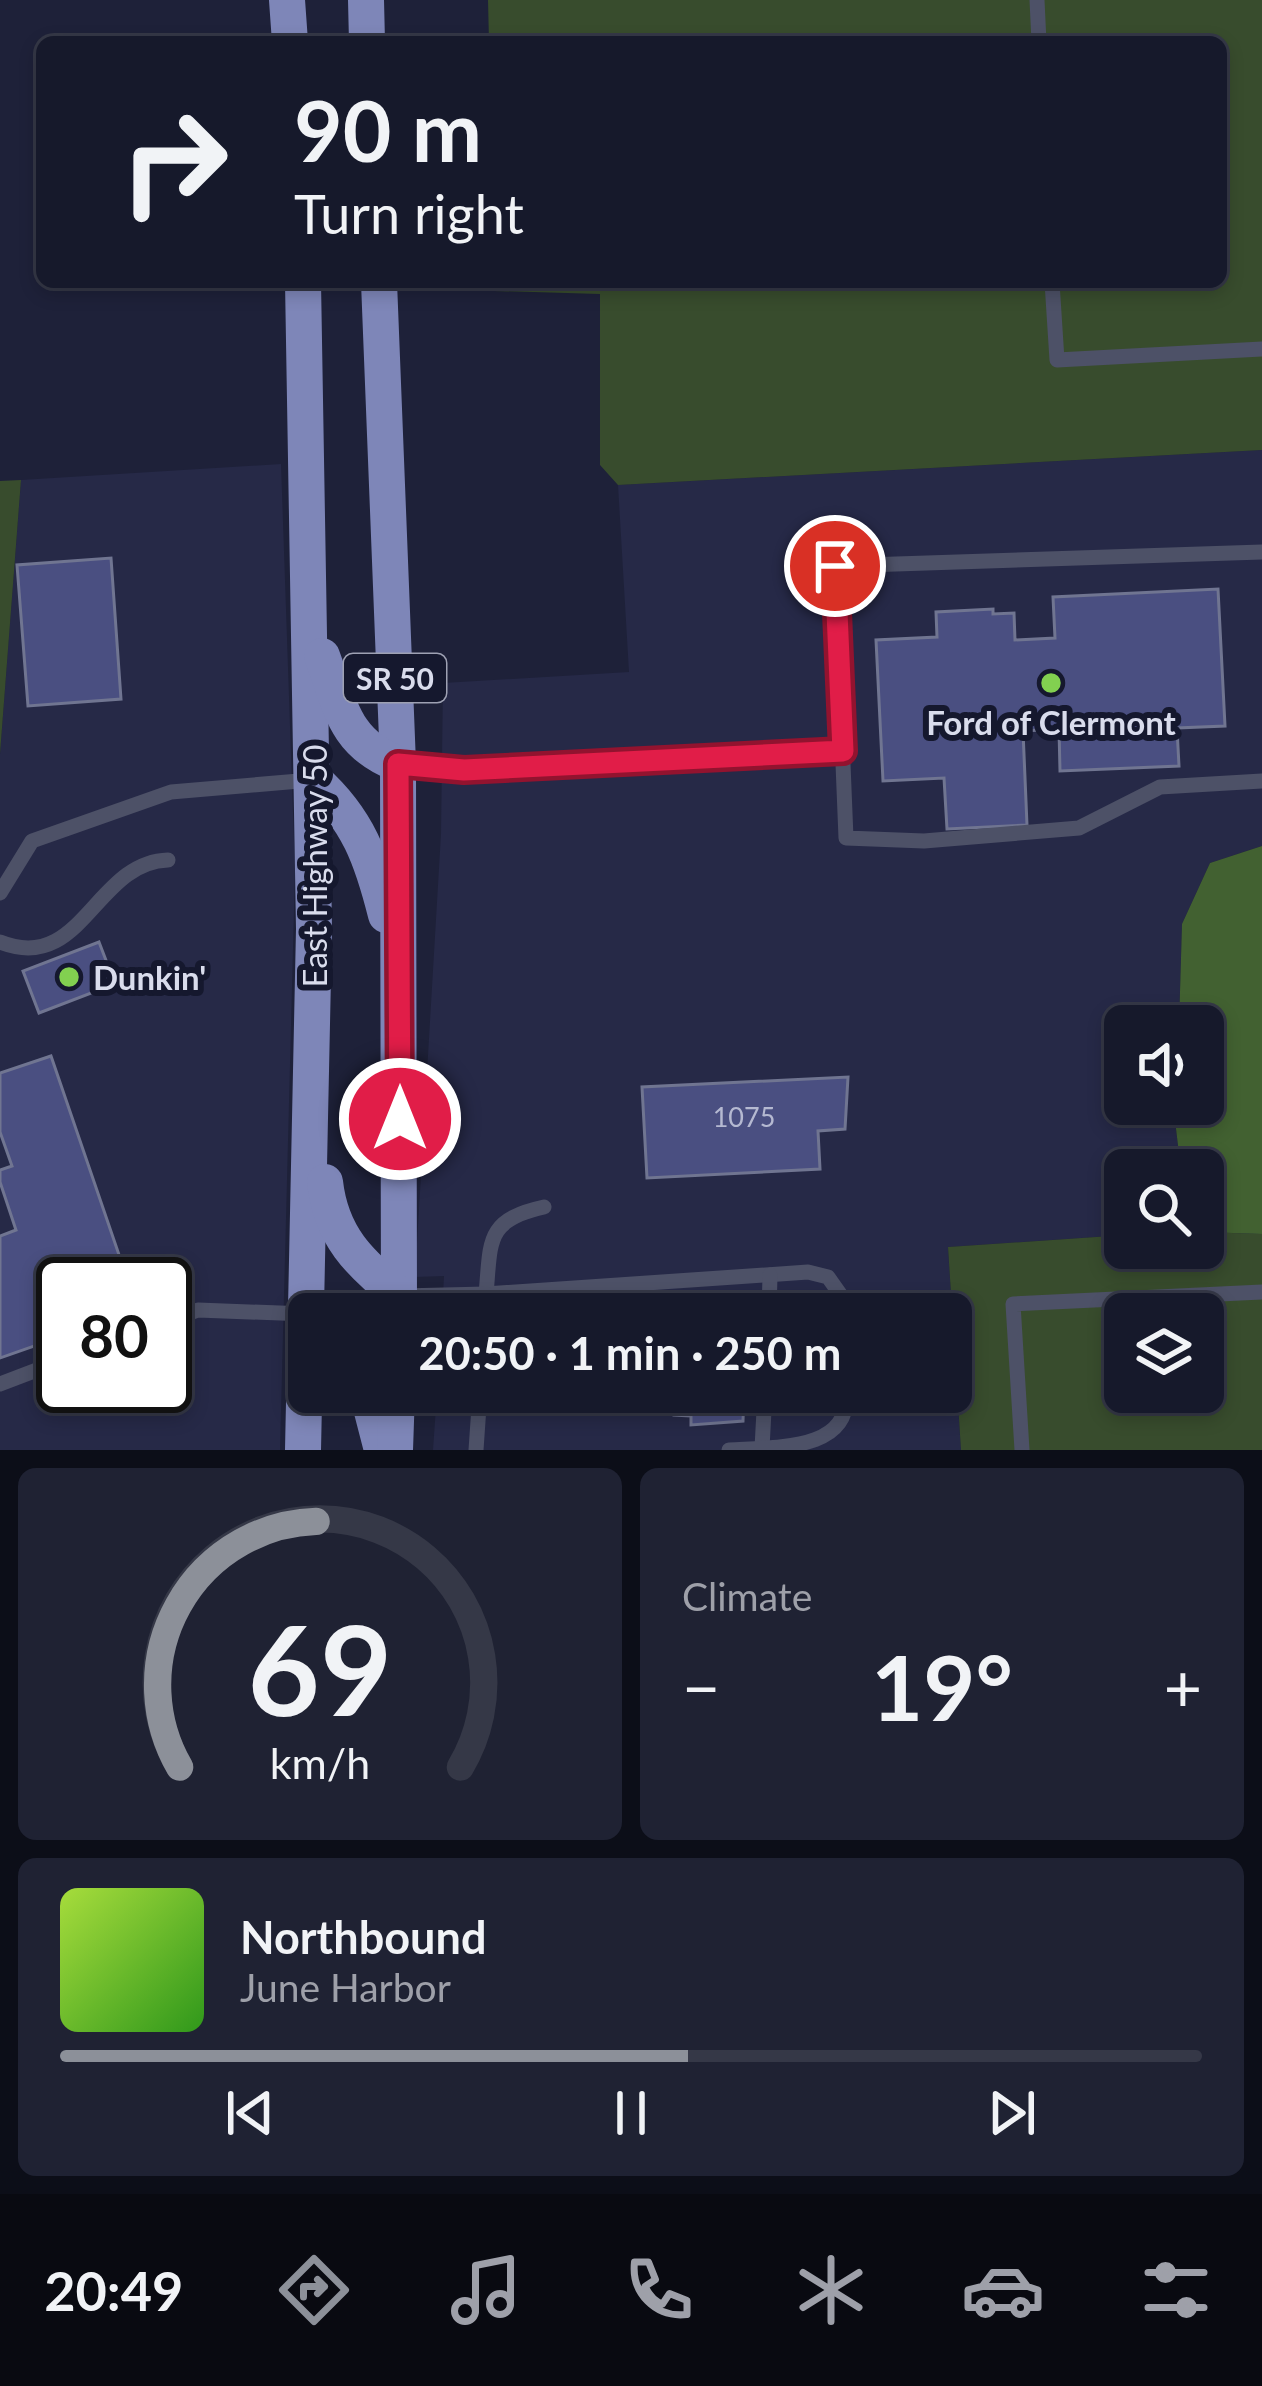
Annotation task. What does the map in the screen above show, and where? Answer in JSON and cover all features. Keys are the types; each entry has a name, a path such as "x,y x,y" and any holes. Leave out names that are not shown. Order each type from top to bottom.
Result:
{"highway":[{"path":"287,0 290,36"},
{"path":"366,0 368,36"},
{"name":"East Highway 50","path":"303,288 314,780 309,1293"},
{"name":"SR 50","path":"379,288 398,764 399,1293"},
{"path":"313,631 350,732 370,753 398,764"},
{"path":"314,780 346,808 370,852 400,971"},
{"path":"314,1083 326,1196 337,1232 356,1261 387,1293"},
{"name":"East Highway 50","path":"303,1450 305,1413"},
{"path":"372,1413 382,1450"},
{"path":"395,1450 396,1413"}],"lane":[{"path":"1037,0 1039,36"},
{"path":"1052,288 1057,360 1262,350"},
{"path":"1262,552 835,566 846,838 924,841 1078,828 1160,787 1262,781"},
{"path":"398,764 464,770 843,751"},
{"path":"0,893 32,841 171,792 314,780"},
{"path":"0,943 29,948 58,939 84,920 136,863 168,860"},
{"path":"486,1293 492,1238 501,1222 544,1207"},
{"path":"770,1274 770,1293"},
{"path":"500,1293 770,1274 828,1277 839,1293"},
{"path":"1022,1450 1012,1304 1262,1292"},
{"path":"192,1312 288,1313"},
{"path":"0,1384 36,1370"},
{"path":"476,1450 479,1413"},
{"path":"763,1448 764,1413"},
{"path":"729,1450 821,1446 838,1436 848,1413"}],"shaded area":[{"path":"1262,450 1262,846 1210,863 1182,924 1180,1005 1104,1005 1104,1125 1176,1125 1178,1149 1104,1149 1104,1236 948,1247 951,1293 443,1293 444,1276 415,1277 441,834 443,683 629,672 618,485"},
{"path":"281,464 295,871 280,1450 0,1450 0,754 21,480"},
{"path":"436,1413 959,1413 961,1450 433,1450"}],"green space":[{"path":"488,0 1262,0 1262,450 618,485 600,465 600,294 461,290 1227,288 1227,36 489,36"},
{"path":"21,480 0,754 0,481"},
{"path":"1262,846 1262,1234 1224,1233 1224,1149 1178,1149 1176,1125 1224,1125 1224,1005 1180,1005 1182,924 1210,863"},
{"path":"1224,1233 1262,1234 1262,1450 961,1450 959,1413 972,1413 972,1293 951,1293 948,1247 1104,1236 1104,1269 1224,1269"}],"building":[{"path":"111,558 121,699 28,706 17,565"},
{"name":"Ford of Clermont","path":"1218,589 1225,726 1177,728 1179,766 1060,771 1059,729 1023,731 1027,825 947,829 944,778 883,781 876,640 937,637 936,612 993,609 993,614 1014,613 1015,640 1055,638 1053,597"},
{"name":"Dunkin'","path":"99,942 115,984 39,1013 23,971"},
{"path":"51,1056 120,1257 36,1257 36,1345 0,1358 0,1236 16,1230 0,1182 0,1170 12,1166 0,1132 0,1073"},
{"path":"848,1077 845,1129 818,1131 820,1169 647,1178 642,1087"},
{"path":"743,1413 743,1421 691,1425 691,1416 674,1415"}],"place":[{"name":"Ford of Clermont","path":"1051,683"},
{"name":"Dunkin'","path":"69,977"}],"route":[{"path":"400,1119 398,764 464,770 843,751 835,566"}]}
